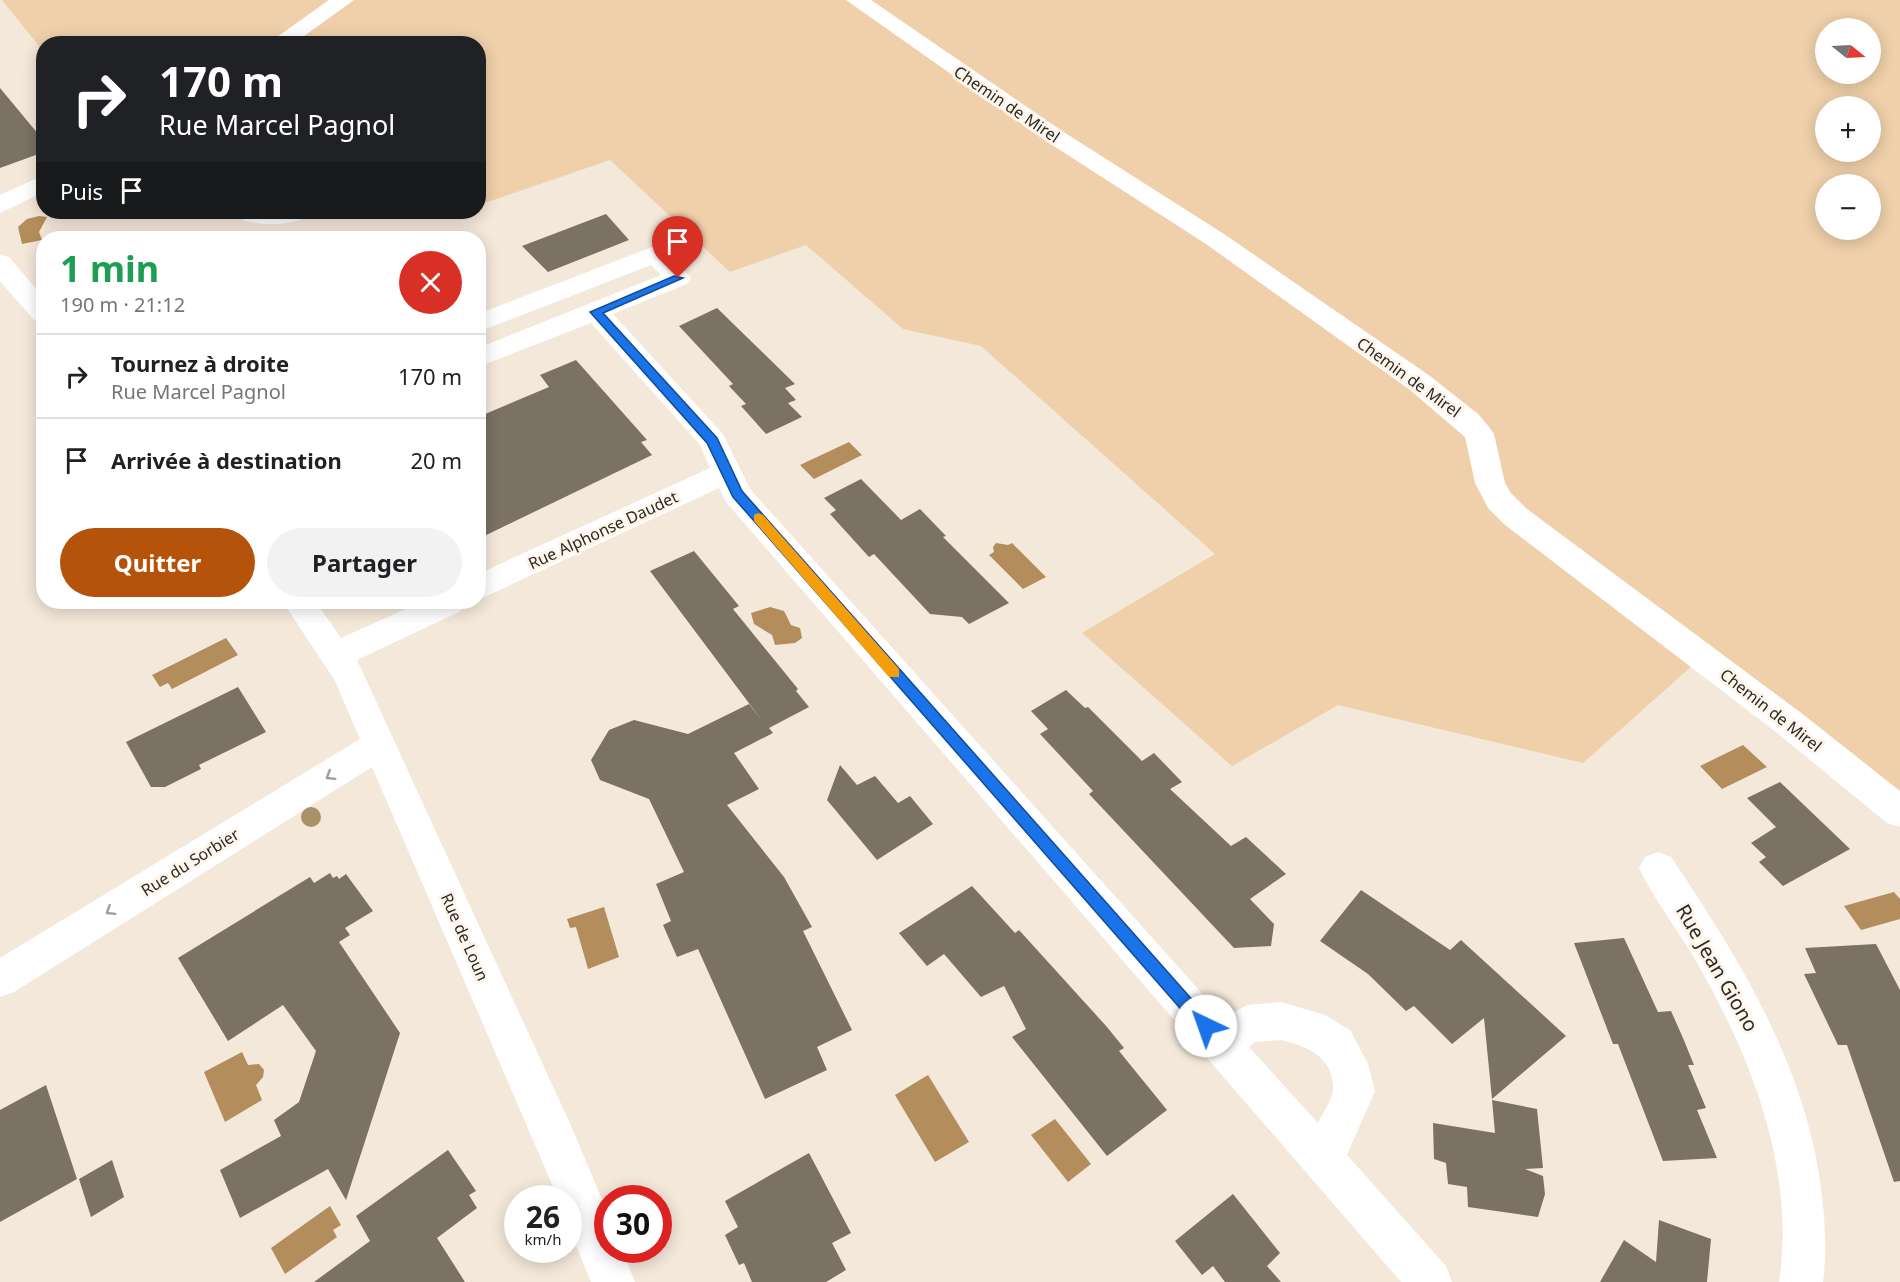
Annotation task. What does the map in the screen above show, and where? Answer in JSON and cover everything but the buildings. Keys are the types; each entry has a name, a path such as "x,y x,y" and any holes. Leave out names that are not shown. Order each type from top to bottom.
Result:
{"street":[{"path":"290,36 343,0"},
{"name":"Chemin de Mirel","path":"857,0 1054,136 1215,239 1420,383 1468,421 1479,434 1490,483 1499,500 1516,517 1788,722 1900,812"},
{"path":"0,205 36,186"},
{"path":"486,321 655,254 678,278 486,355"},
{"path":"0,263 11,299 36,310"},
{"path":"596,312 713,441 737,494 1430,1282"},
{"name":"Rue Alphonse Daudet","path":"486,584 727,472"},
{"name":"Rue de Loun","path":"304,609 349,675 557,1143 613,1282"},
{"path":"335,655 435,609"},
{"name":"Rue du Sorbier","path":"0,979 379,745"},
{"name":"Rue Jean Giono","path":"1658,868 1744,1007 1777,1084 1800,1172 1804,1264 1801,1282"},
{"path":"1221,1044 1247,1024 1281,1021 1311,1028 1336,1043 1348,1064 1354,1091 1323,1160"}],"shaded area":[{"path":"2,0 1900,0 1900,797 1693,665 1583,763 1338,705 1232,766 1082,633 1215,554 981,346 903,329 806,245 730,272 610,160 486,203 486,36 36,36 36,42"},
{"path":"36,217 36,219 46,219 40,231 36,231 36,241 22,244 18,227 27,219"},
{"path":"849,442 862,455 814,479 800,465"},
{"path":"996,543 1008,545 1012,543 1046,577 1023,589 989,555 994,552 993,547"},
{"path":"770,607 784,611 791,625 800,628 802,638 795,643 775,645 772,635 754,624 751,613"},
{"path":"226,638 238,655 172,689 168,683 160,687 152,675"},
{"path":"1743,745 1767,767 1722,789 1700,766"},
{"path":"1894,892 1900,899 1900,919 1861,930 1844,906"},
{"path":"604,907 619,957 588,969 576,927 570,928 567,919"},
{"path":"242,1052 248,1065 259,1064 264,1070 263,1077 256,1085 262,1100 225,1122 204,1072"},
{"path":"928,1075 969,1142 935,1162 895,1095"},
{"path":"1055,1119 1091,1164 1068,1182 1031,1135"},
{"path":"330,1206 341,1225 333,1230 337,1237 285,1274 271,1248"}],"slow traffic":[{"path":"758,518 894,673"}],"route":[{"path":"678,278 596,312 713,441 737,494 1206,1026"}]}
